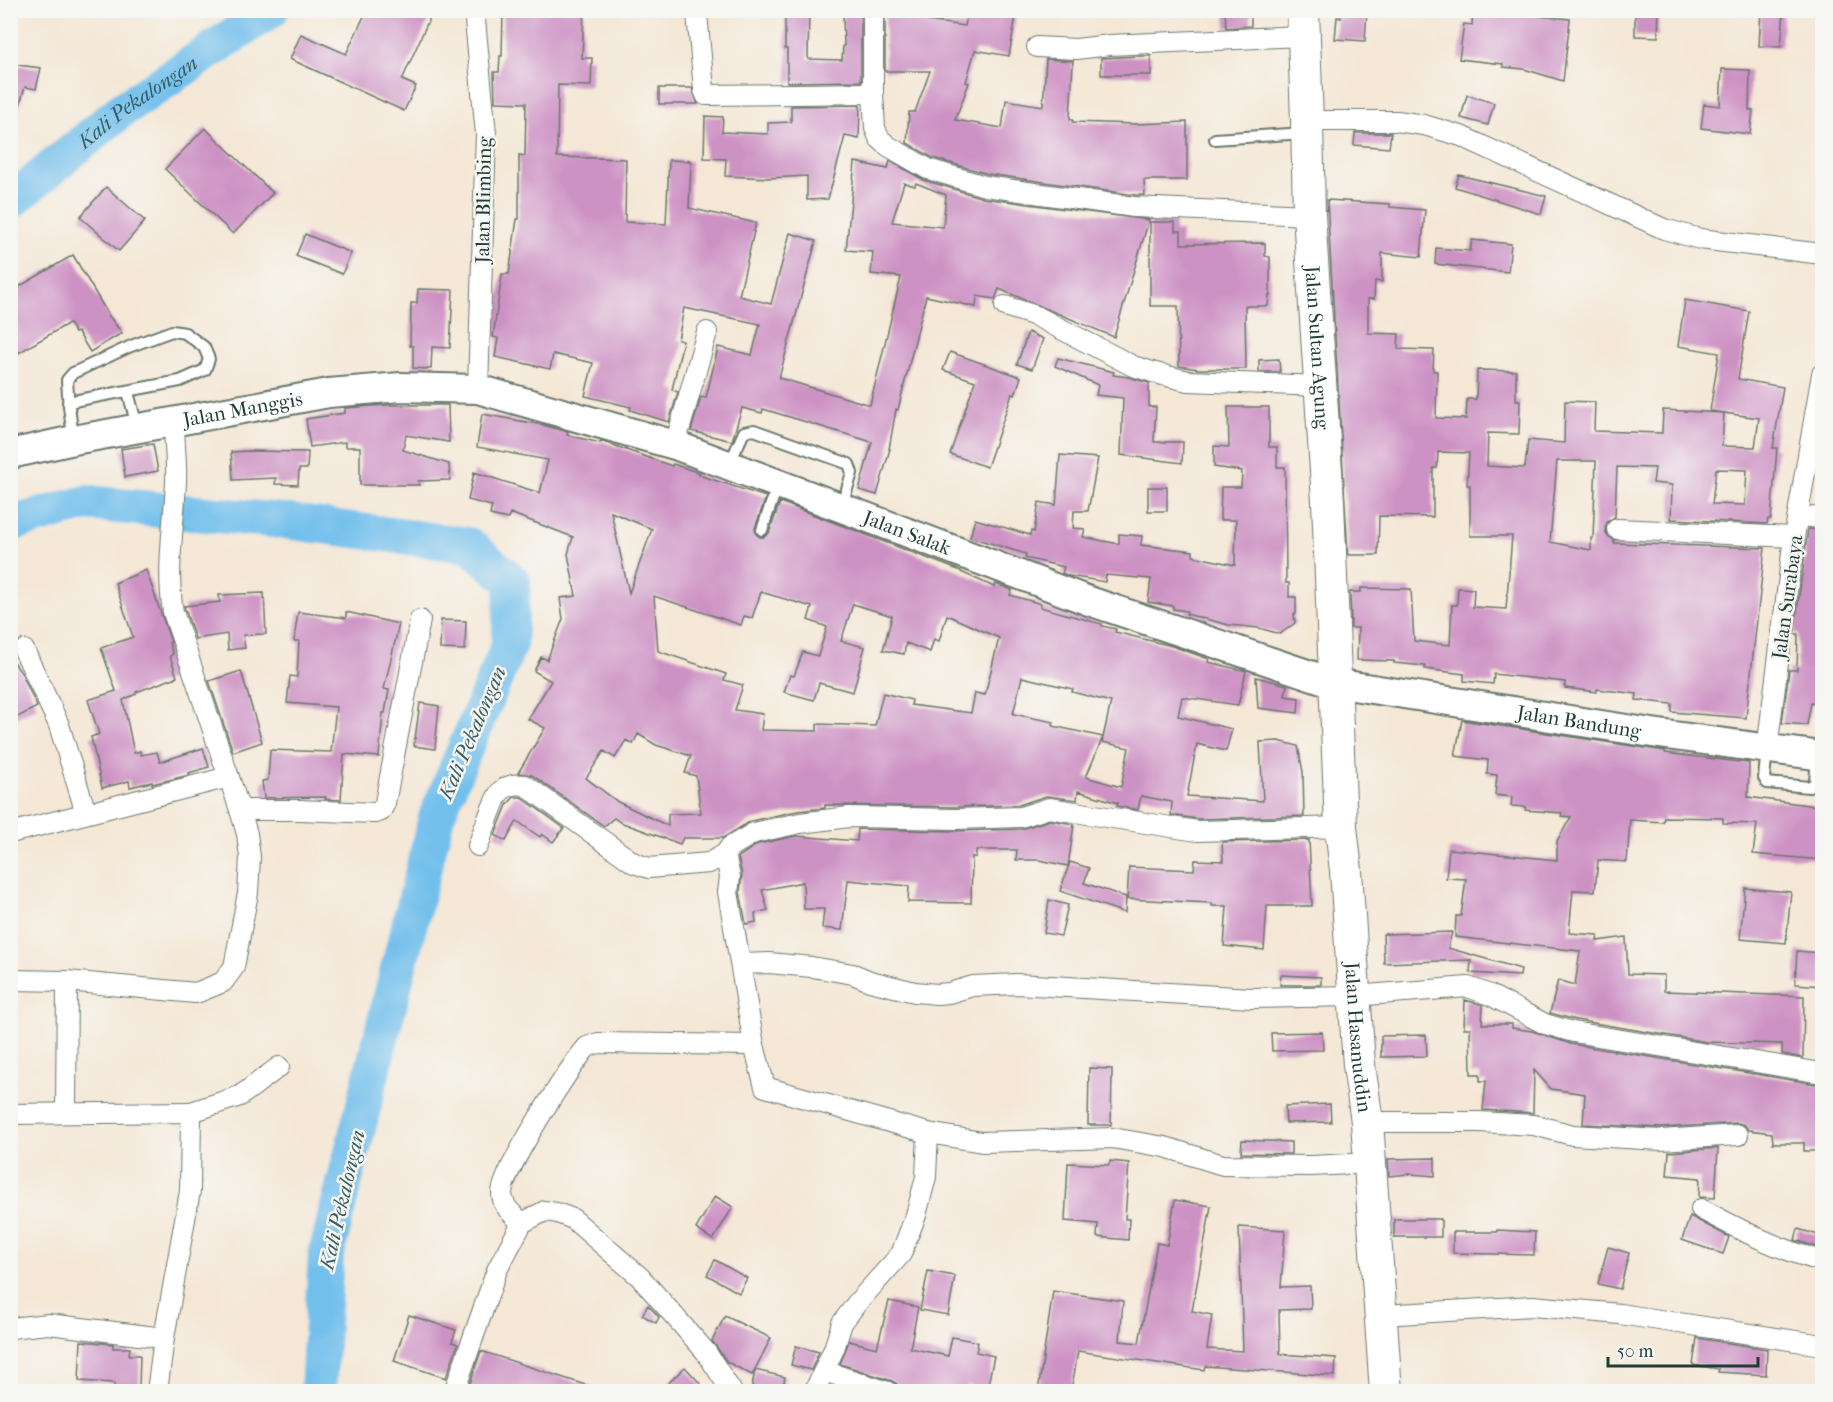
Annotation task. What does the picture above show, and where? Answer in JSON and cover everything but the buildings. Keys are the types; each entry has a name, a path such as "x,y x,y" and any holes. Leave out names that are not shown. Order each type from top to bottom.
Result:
{"main road":[{"name":"Jalan Sultan Agung","path":"1303,23 1309,215 1328,501 1335,683"},
{"name":"Jalan Manggis","path":"10,454 329,393 401,387 478,389"},
{"name":"Jalan Salak","path":"478,389 675,445 1089,601 1335,683"},
{"name":"Jalan Bandung","path":"1335,683 1820,756"},
{"name":"Jalan Hasanuddin","path":"1335,683 1341,827 1359,1065 1367,1122 1386,1392"}],"street":[{"name":"Jalan Blimbing","path":"474,10 486,134 478,389"},
{"path":"694,10 697,13 706,95 873,93"},
{"path":"873,10 875,128 879,138 888,146 928,169 985,186 1134,207 1309,215"},
{"path":"1037,47 1076,49 1303,23"},
{"path":"1307,127 1397,121 1424,125 1461,136 1664,229 1700,239 1822,254"},
{"path":"1005,306 1036,316 1133,366 1159,374 1188,381 1320,386"},
{"path":"675,445 707,333"},
{"name":"Jalan Surabaya","path":"1767,749 1794,537 1820,405 1822,374"},
{"path":"10,980 67,981 196,993 223,982 234,967 248,893 250,857 247,834 240,810 173,612 171,600 172,544 176,480 174,422"},
{"path":"1798,516 1822,518"},
{"path":"1617,529 1794,537"},
{"path":"240,810 375,813 381,811 385,803 420,620"},
{"path":"24,650 59,725 86,813"},
{"path":"10,833 229,777"},
{"path":"478,846 499,793 506,787 518,784 525,785 634,863 650,868 709,863 725,854 730,846 754,833 800,823 849,817 1020,818 1049,808 1197,831 1341,827"},
{"path":"725,854 730,877 728,892 754,1045 765,1087 928,1133 982,1142 1112,1138 1176,1150 1222,1165 1311,1166 1370,1163"},
{"path":"742,964 769,963 812,967 853,974 870,981 915,992 937,993 949,993 973,986 1017,984 1252,998 1354,996 1468,987 1490,994 1545,1024 1572,1032 1822,1073"},
{"path":"66,1112 67,981"},
{"path":"522,1223 505,1206 502,1193 505,1178 529,1136 587,1047 598,1043 754,1045"},
{"path":"10,1114 190,1112 240,1096 279,1066"},
{"path":"157,1392 164,1338 190,1191 190,1112"},
{"path":"1367,1122 1479,1122 1534,1125 1573,1135 1661,1140 1738,1135"},
{"path":"814,1392 842,1323 901,1254 916,1215 926,1177 928,1133"},
{"path":"1701,1209 1749,1235 1794,1254 1822,1261"},
{"path":"454,1392 497,1270 522,1223 545,1211 573,1219 640,1277 706,1352 732,1392"},
{"path":"1382,1315 1533,1306 1620,1314 1822,1346"},
{"path":"10,1328 48,1324 164,1338"},
{"path":"824,1371 888,1392"}],"lane":[{"path":"1215,139 1307,127"},
{"path":"68,402 180,381 205,370 209,359 204,347 185,333 172,330 73,373 67,380 68,402 74,440"},
{"path":"128,392 138,429"},
{"path":"729,465 744,432 754,430 849,464 852,473 841,508"},
{"path":"762,530 778,484"}],"waterway":[{"name":"Kali Pekalongan","path":"10,202 122,110 271,10"},
{"name":"Kali Pekalongan","path":"10,524 86,503 283,521 469,545 513,582 509,645 437,815 326,1255 318,1392"}]}
